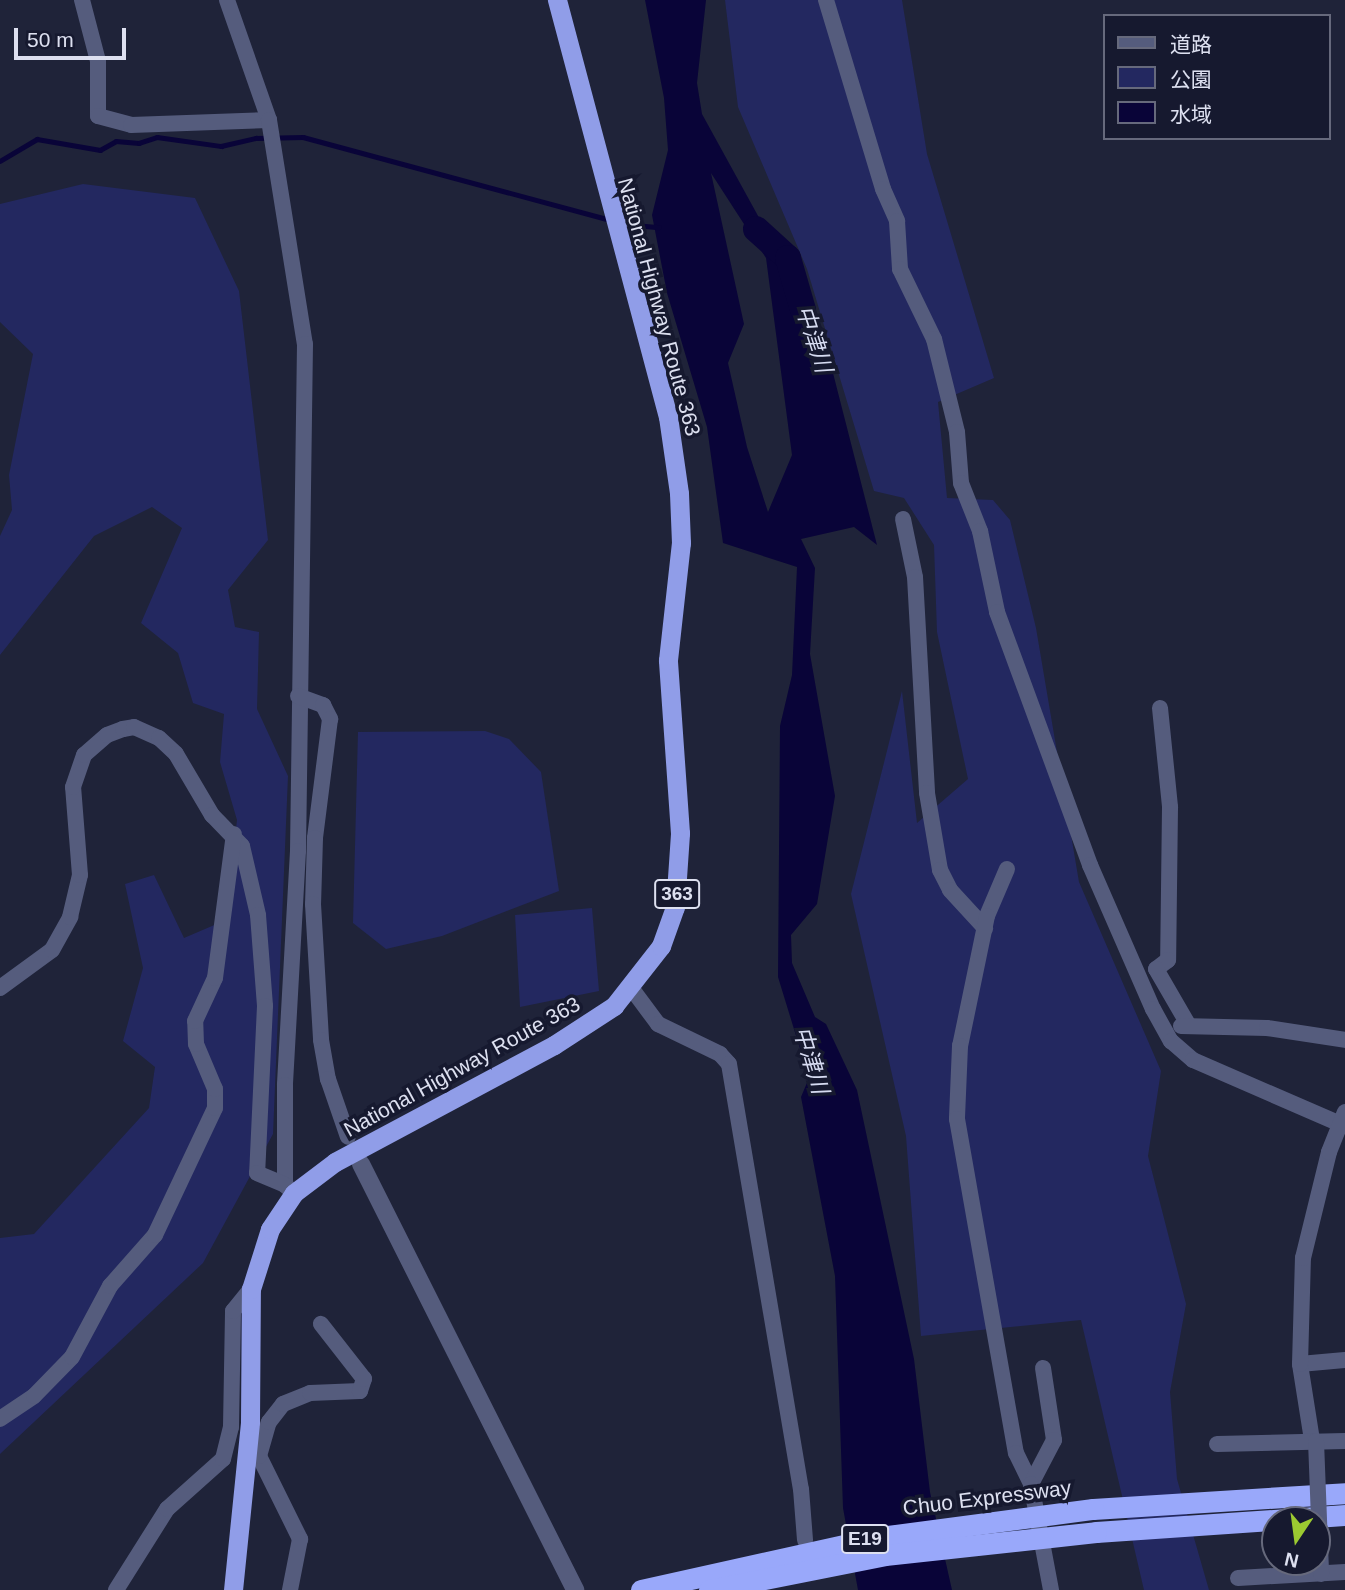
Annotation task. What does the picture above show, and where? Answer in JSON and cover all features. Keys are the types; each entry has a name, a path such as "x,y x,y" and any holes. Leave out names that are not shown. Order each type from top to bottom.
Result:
{"highway":[{"name":"National Highway Route 363","path":"233,1590 253,1455 251,1289 270,1229 289,1189 589,1025 632,989 669,928 680,882 668,660 681,543 679,493 668,418 557,0"},
{"name":"Chuo Expressway","path":"641,1590 866,1539 1093,1509 1345,1493"},
{"name":"Chuo Expressway","path":"709,1590 885,1555 1096,1532 1345,1515"}],"street":[{"path":"82,0 98,61 98,116 131,125 269,120"},
{"path":"0,988 52,950 71,917 80,874 75,776 84,755 107,735 134,727 159,738 187,769 212,815 242,846 254,895 265,1006 257,1173 289,1189 298,851 298,696 305,344 269,120 227,0"},
{"path":"826,0 897,221 900,269 926,316 937,351 957,432 961,483 980,531 997,612 1090,865 1165,1031 1180,1052 1210,1070 1343,1120 1303,1258 1300,1364 1314,1441 1317,1506"},
{"path":"903,519 915,577 927,793 938,860 950,890 985,929"},
{"path":"298,696 323,705 330,719 315,838 313,904 321,1040 328,1079 348,1137"},
{"path":"1160,708 1170,807 1168,960 1156,969 1189,1026"},
{"path":"0,1419 34,1396 72,1357 110,1286 143,1254 161,1225 215,1108 215,1089 196,1044 194,1021 215,978 233,834"},
{"path":"1007,869 985,929 960,1045 957,1119 1016,1453 1031,1484 1051,1590"},
{"path":"632,989 658,1024 720,1054 729,1064 802,1489 805,1540"},
{"path":"1165,1031 1189,1026 1267,1028 1345,1040"},
{"path":"361,1164 575,1590"},
{"path":"116,1590 167,1509 223,1459 231,1427 233,1311 251,1289"},
{"path":"290,1590 300,1539 253,1455 269,1422 283,1405 310,1393 360,1391 365,1379 321,1324"},
{"path":"1300,1364 1345,1360"},
{"path":"1031,1484 1054,1440 1043,1367"},
{"path":"1217,1444 1345,1441"},
{"path":"1238,1578 1280,1576"}],"green space":[{"path":"725,0 902,0 927,154 994,378 938,402 947,498 993,500 1010,520 1036,628 1079,882 1161,1071 1148,1156 1186,1304 1170,1392 1177,1479 1209,1590 1144,1590 1081,1320 921,1336 906,1136 851,894 902,691 917,823 968,779 937,632 934,545 904,498 874,491 807,269 738,107"},
{"path":"83,184 195,198 239,291 268,540 228,590 235,627 259,632 257,709 288,776 273,1134 203,1263 0,1454 0,1238 34,1234 149,1108 155,1067 123,1041 143,968 125,884 154,875 184,938 226,920 237,820 220,762 224,714 193,703 178,653 141,623 182,528 152,507 94,536 0,655 0,536 12,510 9,475 33,354 0,322 0,204"},
{"path":"485,731 509,739 541,772 559,891 442,936 386,949 353,923 358,732"},
{"path":"592,908 599,991 520,1007 515,915"}],"water":[{"path":"645,0 706,0 697,83 702,114 823,334 877,545 854,527 801,539 815,568 810,654 835,796 817,904 791,935 792,963 815,1017 826,1024 857,1090 914,1359 930,1492 952,1590 858,1590 843,1508 835,1276 801,1097 809,1078 778,977 780,726 792,675 797,567 723,543 707,427 667,293 652,215 668,150 664,98","holes":["711,173 766,258 792,455 768,512 747,447 728,363 744,324"]}],"waterway":[{"path":"0,161 37,139 100,150 116,141 139,143 157,137 221,146 256,138 303,137 611,220"},
{"path":"623,224 659,227"},
{"name":"中津川","path":"756,229 788,258 803,310"}]}
